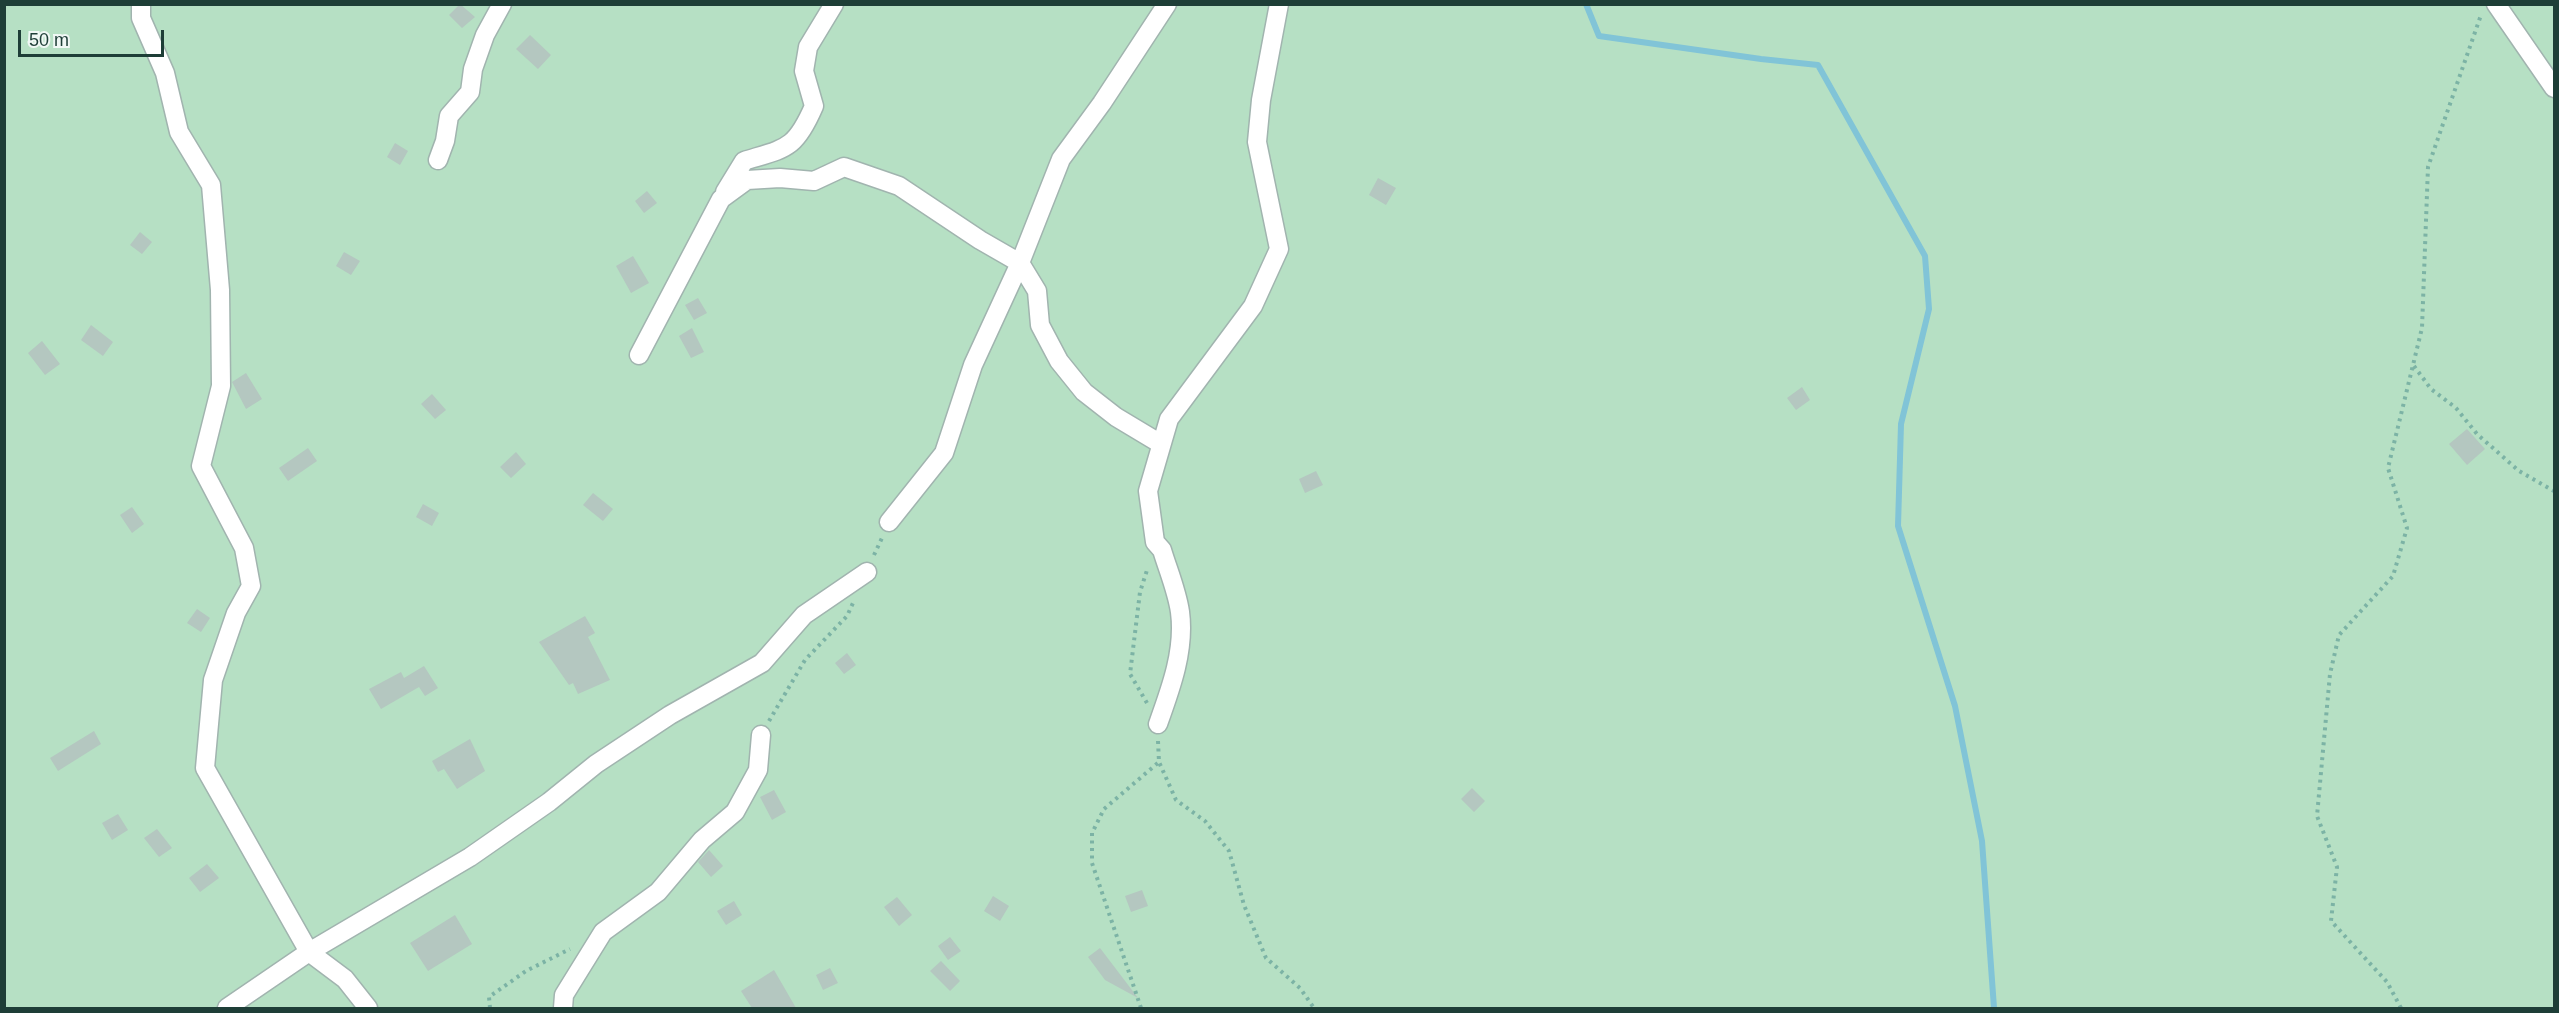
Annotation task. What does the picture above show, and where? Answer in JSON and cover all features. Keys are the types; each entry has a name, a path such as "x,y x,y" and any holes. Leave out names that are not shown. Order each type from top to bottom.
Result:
{"street":[{"path":"141,4 141,18 165,72 178,132 211,184 220,290 220,386 201,466 244,548 251,586 236,613 213,680 206,768 309,952 345,979 368,1008"},
{"path":"438,160 445,141 449,116 470,92 473,69 485,35 501,4"},
{"path":"639,355 721,199 744,161 779,151 799,137 814,106 804,71 808,47 834,4"},
{"path":"889,522 944,453 973,365 1020,263 1061,159 1102,103 1167,4"},
{"path":"1158,724 1170,692 1182,642 1180,610 1162,550 1155,542 1148,491 1169,419 1253,306 1279,249 1257,142 1261,100 1279,4"},
{"path":"2496,4 2554,88"},
{"path":"721,199 747,180 780,178 814,181 844,166 899,186 980,240 1020,263 1037,291 1040,325 1059,361 1084,392 1116,417 1161,444"},
{"path":"227,1008 309,952 470,857 549,802 596,764 670,716 762,663 804,615 867,572"},
{"path":"563,1008 564,995 603,932 658,892 702,840 735,812 758,770 761,735"}],"path":[{"path":"2401,1008 2387,982 2331,921 2337,867 2317,816 2330,674 2339,635 2393,576 2407,528 2388,468 2422,328 2428,167 2485,4"},
{"path":"2414,366 2431,389 2456,408 2476,434 2519,471 2554,491"},
{"path":"761,735 805,660 847,616 889,522"},
{"path":"1155,542 1140,592 1130,674 1158,724 1159,762 1176,800 1205,821 1229,851 1244,905 1266,958 1300,988 1314,1008"},
{"path":"1141,1008 1092,863 1092,833 1104,809 1159,762"},
{"path":"490,1008 489,997 526,971 573,947"}],"green space":[{"path":"5,5 2554,5 2554,1008 5,1008"}],"building":[{"path":"460,4 475,17 462,28 449,15"},
{"path":"530,35 551,55 538,69 516,49"},
{"path":"395,143 408,151 400,165 387,157"},
{"path":"1378,178 1396,188 1386,205 1369,195"},
{"path":"647,191 657,203 644,213 635,201"},
{"path":"140,232 152,242 142,254 130,245"},
{"path":"344,252 360,261 351,275 336,266"},
{"path":"633,256 649,283 631,293 616,266"},
{"path":"698,298 707,313 694,320 685,305"},
{"path":"91,325 113,342 103,356 81,340"},
{"path":"692,328 704,352 691,358 679,336"},
{"path":"42,341 60,364 45,375 28,353"},
{"path":"246,373 262,399 246,409 232,382"},
{"path":"1802,387 1810,400 1796,410 1787,398"},
{"path":"432,394 446,410 435,419 421,404"},
{"path":"2467,429 2485,449 2467,465 2449,444"},
{"path":"308,448 317,461 288,481 279,468"},
{"path":"516,452 526,464 511,478 500,467"},
{"path":"1316,471 1323,485 1305,493 1299,479"},
{"path":"593,493 613,509 603,521 583,505"},
{"path":"423,504 439,513 432,526 416,517"},
{"path":"132,507 144,524 132,533 120,515"},
{"path":"197,609 210,618 201,632 187,623"},
{"path":"585,616 595,633 588,637 610,680 578,694 573,683 569,685 539,642"},
{"path":"847,653 856,665 844,674 835,663"},
{"path":"424,666 438,688 425,696 419,687 381,709 369,689 401,672 404,678"},
{"path":"94,731 101,744 58,771 50,758"},
{"path":"470,739 485,771 457,789 444,769 438,772 432,761"},
{"path":"1472,788 1485,801 1474,812 1461,799"},
{"path":"774,790 786,812 772,820 760,797"},
{"path":"118,814 128,830 112,840 102,823"},
{"path":"157,829 172,848 159,857 144,838"},
{"path":"709,850 723,866 711,877 698,862"},
{"path":"207,864 219,878 200,892 189,878"},
{"path":"1142,890 1148,906 1131,912 1125,896"},
{"path":"993,896 1009,906 1000,921 984,911"},
{"path":"897,897 912,915 899,926 884,907"},
{"path":"734,901 742,915 726,925 717,911"},
{"path":"455,915 472,944 428,971 410,943"},
{"path":"950,937 961,951 948,960 938,946"},
{"path":"1100,948 1138,998 1105,980 1088,957"},
{"path":"941,961 960,981 950,991 930,971"},
{"path":"830,968 838,983 823,990 816,975"},
{"path":"774,970 796,1008 752,1008 741,991"}],"waterway":[{"path":"1586,4 1599,36 1818,65 1925,256 1929,309 1901,424 1898,526 1955,706 1982,841 1994,1008"}]}
